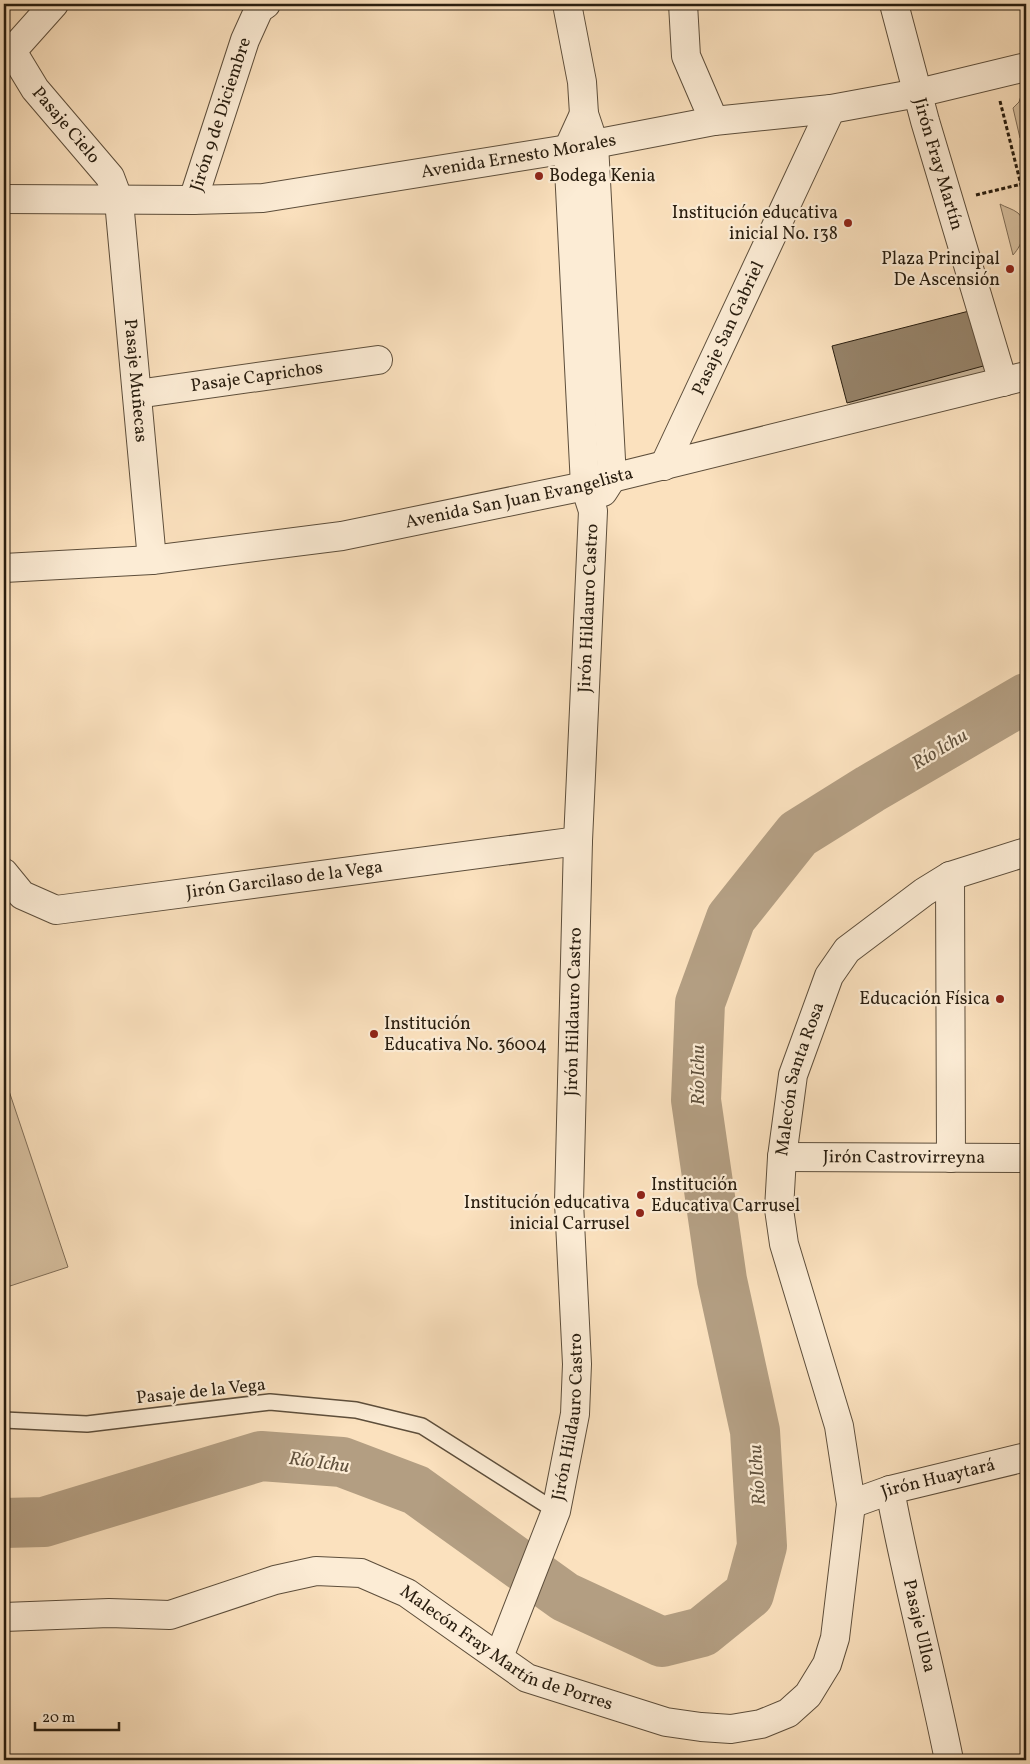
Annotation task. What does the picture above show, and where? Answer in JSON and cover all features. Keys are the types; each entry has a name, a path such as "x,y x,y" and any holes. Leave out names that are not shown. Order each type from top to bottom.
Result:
{"street":[{"path":"8,54 54,4"},
{"name":"Jirón 9 de Diciembre","path":"193,200 246,40 259,10 266,4"},
{"name":"Jirón Hildauro Castro","path":"567,4 582,82 584,114 594,144 612,478 589,499"},
{"path":"684,4 686,56 714,121"},
{"name":"Jirón Fray Martín","path":"894,4 918,93 1015,379"},
{"name":"Pasaje Cielo","path":"8,54 35,89 110,177 119,200"},
{"name":"Avenida Ernesto Morales","path":"4,198 193,200 263,198 568,149 714,121 831,109 918,93 1026,67"},
{"name":"Pasaje San Gabriel","path":"664,466 831,109"},
{"name":"Jirón Hildauro Castro","path":"503,1648 556,1511 575,1414 577,1364 569,1202 589,499 568,149 584,114"},
{"name":"Pasaje Muñecas","path":"119,200 152,560"},
{"name":"Pasaje Caprichos","path":"137,394 378,360"},
{"name":"Avenida San Juan Evangelista","path":"612,478 1015,379"},
{"name":"Avenida San Juan Evangelista","path":"4,568 152,560 342,536 589,499"},
{"name":"Jirón Garcilaso de la Vega","path":"4,873 22,895 56,910 578,841"},
{"name":"Malecón Santa Rosa","path":"851,1504 839,1426 784,1244 779,1209 782,1157 793,1075 830,976 847,950 924,892 950,876 1026,852"},
{"path":"950,876 951,1158"},
{"name":"Jirón Castrovirreyna","path":"782,1157 1026,1158"},
{"name":"Jirón Huaytará","path":"851,1504 890,1490 1026,1457"},
{"name":"Pasaje Ulloa","path":"890,1490 905,1569 933,1680 949,1760"},
{"name":"Malecón Fray Martín de Porres","path":"4,1617 99,1613 170,1614 275,1580 316,1571 361,1573 407,1592 503,1648 527,1678 666,1722 731,1729 761,1724 788,1713 808,1695 827,1664 835,1638 851,1504"}],"lane":[{"name":"Pasaje de la Vega","path":"4,1420 87,1424 270,1402 356,1410 422,1426 556,1511"}],"path":[{"path":"998,94 1026,204"},
{"path":"972,196 1026,183"}],"shaded area":[{"path":"1026,92 1026,141 1020,138 1013,108 1019,102 1022,93"},
{"path":"1000,204 1018,213 1024,223 1022,240 1013,255"},
{"path":"4,1076 68,1267 4,1288"}],"building":[{"path":"973,310 987,365 847,403 832,346"}],"waterway":[{"name":"Río Ichu","path":"4,1523 44,1522 261,1456 342,1462 416,1490 565,1597 662,1642 702,1632 749,1594 762,1546 755,1431 722,1280 696,1100 700,1003 731,918 798,834 870,789 1026,698"}],"place":[{"name":"Bodega Kenia","path":"539,176"},
{"name":"Institución educativa inicial No. 138","path":"848,223"},
{"name":"Plaza Principal De Ascensión","path":"1010,269"},
{"name":"Educación Física","path":"1000,999"},
{"name":"Institución Educativa No. 36004","path":"374,1034"},
{"name":"Institución Educativa Carrusel","path":"641,1195"},
{"name":"Institución educativa inicial Carrusel","path":"640,1213"}]}
